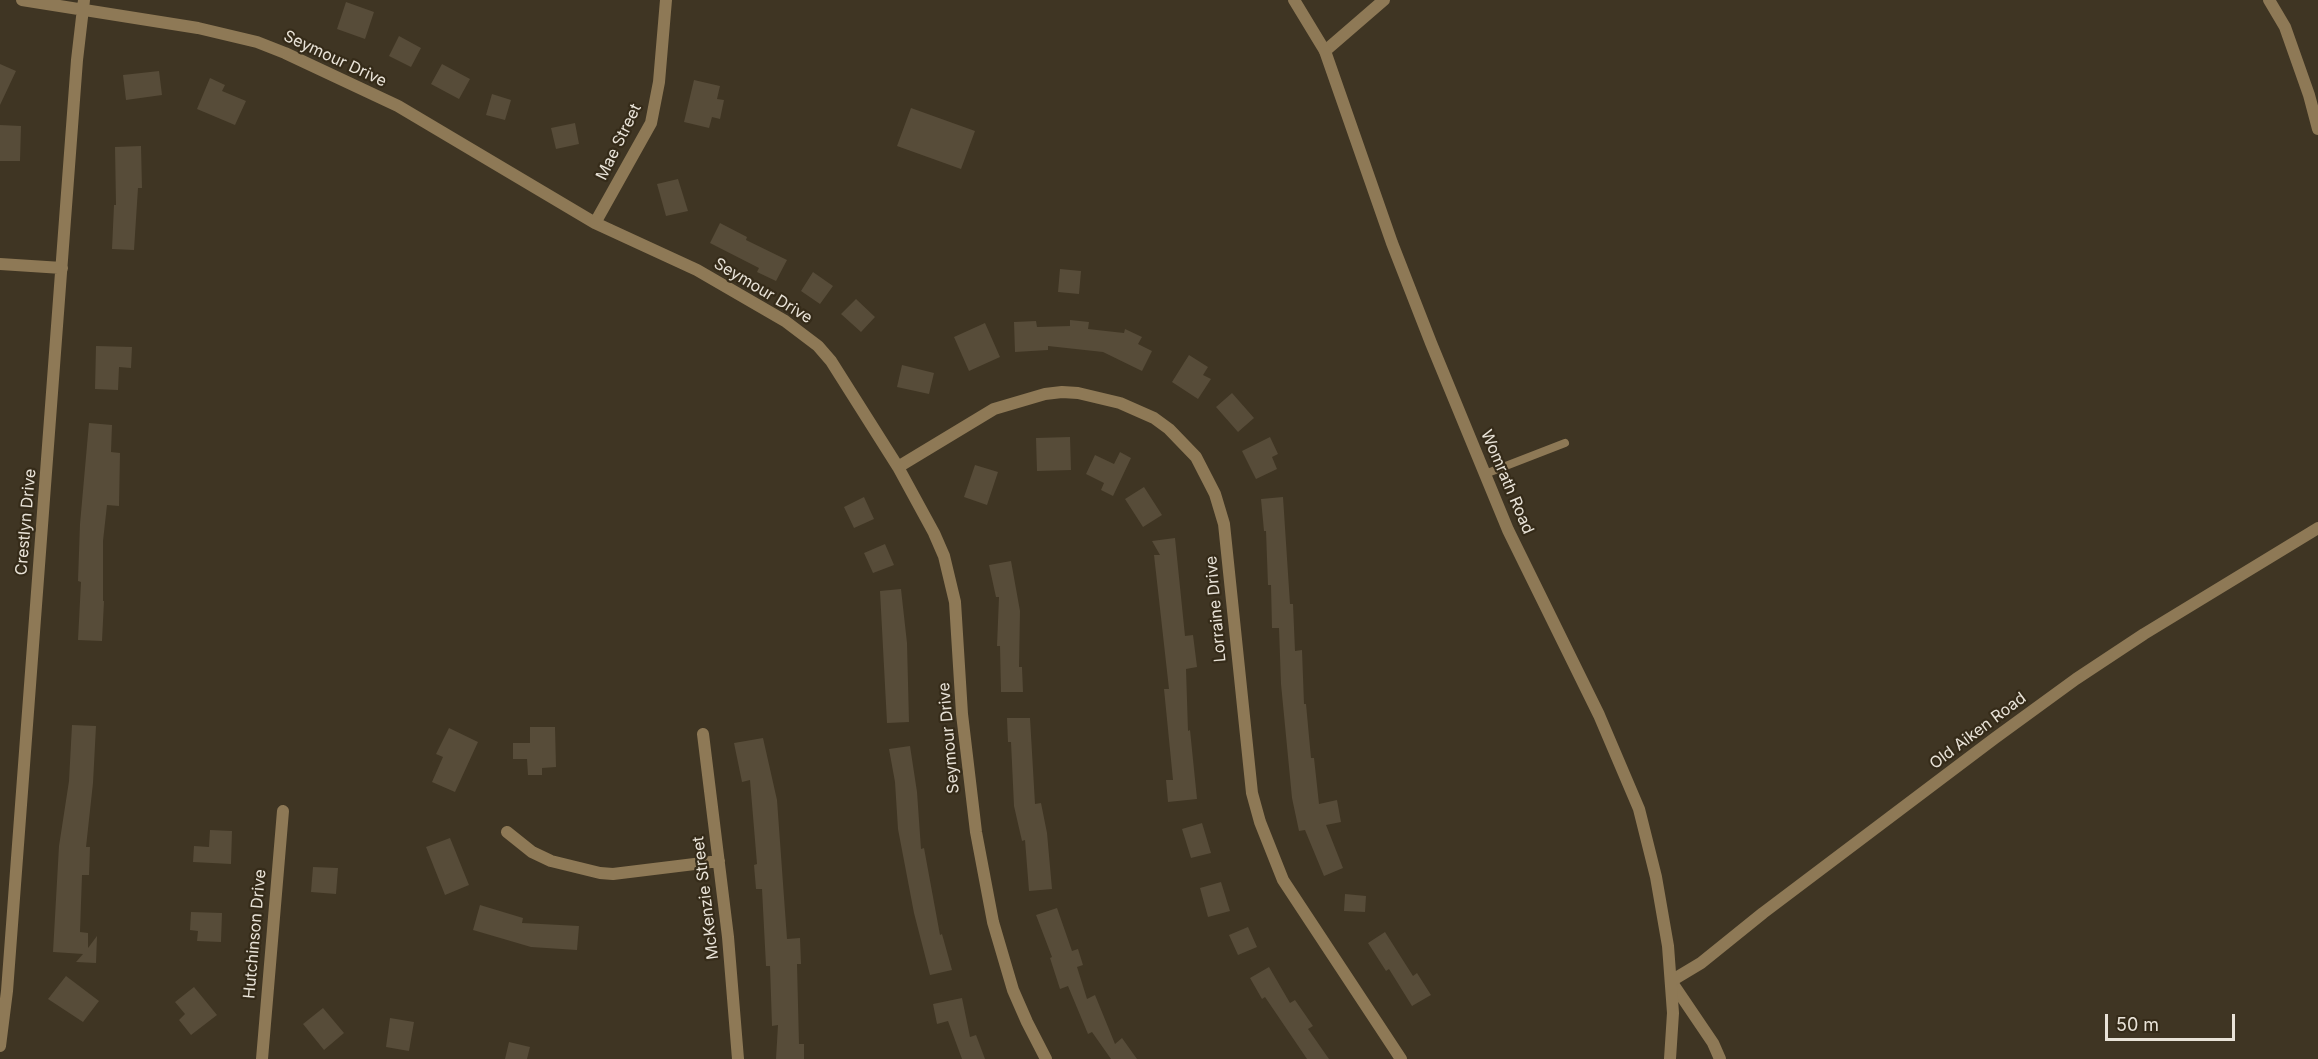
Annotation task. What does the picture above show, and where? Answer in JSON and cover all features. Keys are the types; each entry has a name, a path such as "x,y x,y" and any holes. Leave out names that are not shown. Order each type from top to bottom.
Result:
{"street":[{"name":"Seymour Drive","path":"22,0 84,4 228,34 285,53 398,106 595,223 697,270 802,333 831,362 898,467 934,533 951,579 958,624 962,714 976,832 993,922 1013,990 1046,1059"},
{"name":"Mae Street","path":"595,223 651,123 659,82 666,0"},
{"name":"Womrath Road","path":"1294,0 1325,51 1396,254 1508,530 1599,715 1639,809 1656,877 1671,981 1673,1013 1670,1059"},
{"path":"1325,51 1384,0"},
{"path":"2268,0 2285,27 2318,129"},
{"name":"Crestlyn Drive","path":"0,1046 7,991 77,60 84,4"},
{"path":"0,264 62,268"},
{"name":"Lorraine Drive","path":"898,467 994,409 1045,394 1062,392 1078,393 1120,403 1154,418 1169,429 1196,457 1215,494 1224,524 1252,794 1260,822 1283,880 1401,1059"},
{"name":"Old Aiken Road","path":"1671,981 1701,963 1763,913 2076,679 2144,634 2318,528"},
{"name":"McKenzie Street","path":"703,734 728,937 738,1059"},
{"name":"Hutchinson Drive","path":"262,1059 283,811"},
{"path":"507,832 532,852 550,861 600,873 613,874 719,861"},
{"path":"1671,981 1713,1043 1720,1059"}],"lane":[{"path":"1485,474 1565,443"}],"building":[{"path":"346,2 374,12 365,39 337,29"},
{"path":"399,36 421,48 411,67 389,56"},
{"path":"0,64 16,71 0,105"},
{"path":"442,64 470,79 459,99 431,84"},
{"path":"159,71 162,95 126,100 123,75"},
{"path":"210,78 225,85 222,91 246,101 235,125 197,109"},
{"path":"694,80 720,86 717,99 724,100 720,119 712,117 709,128 684,122"},
{"path":"492,94 511,100 505,120 486,115"},
{"path":"911,108 975,131 961,169 897,146"},
{"path":"575,123 579,144 556,149 551,128"},
{"path":"0,125 21,126 20,161 0,161"},
{"path":"141,146 142,188 138,188 134,250 112,249 114,205 116,205 115,147"},
{"path":"678,179 688,211 666,216 657,184"},
{"path":"720,223 747,237 746,240 787,260 776,281 757,272 759,268 710,243"},
{"path":"1060,269 1081,271 1079,294 1058,292"},
{"path":"813,272 833,286 820,304 801,291"},
{"path":"856,299 875,317 861,332 841,314"},
{"path":"1070,320 1089,322 1088,329 1124,333 1125,329 1142,337 1138,344 1152,351 1142,371 1103,352 1048,346 1048,350 1015,352 1014,322 1036,321 1037,327 1070,326"},
{"path":"985,323 1000,357 969,371 954,337"},
{"path":"96,346 132,347 131,368 119,367 118,390 95,389"},
{"path":"1189,355 1208,367 1203,375 1211,379 1198,399 1172,382"},
{"path":"902,365 934,373 929,394 897,387"},
{"path":"1232,393 1254,418 1238,432 1216,407"},
{"path":"89,423 112,425 111,452 120,453 119,506 107,505 103,541 102,641 78,640 81,582 78,581 80,524"},
{"path":"1070,437 1071,470 1037,471 1036,438"},
{"path":"1270,437 1278,454 1272,457 1277,469 1256,479 1242,451"},
{"path":"1120,452 1131,458 1113,496 1101,490 1104,483 1086,474 1095,455 1114,464"},
{"path":"975,465 998,472 987,505 964,497"},
{"path":"1144,487 1162,515 1143,527 1125,499"},
{"path":"864,497 874,519 854,528 844,507"},
{"path":"1283,497 1295,651 1302,650 1304,704 1306,704 1311,758 1314,758 1319,804 1337,800 1341,822 1326,825 1343,868 1324,876 1305,830 1299,831 1292,798 1281,684 1279,628 1272,628 1271,585 1268,585 1266,531 1264,531 1261,499"},
{"path":"1175,538 1185,636 1193,635 1197,667 1186,669 1188,731 1190,730 1197,799 1168,802 1166,780 1173,780 1164,689 1169,689 1154,555 1160,555 1152,541"},
{"path":"885,544 894,565 873,573 864,553"},
{"path":"1011,561 1020,611 1019,667 1022,667 1023,692 1001,692 1000,646 997,646 999,597 996,597 989,565"},
{"path":"901,589 907,643 909,722 887,723 880,591"},
{"path":"1007,718 1030,718 1035,804 1041,803 1047,833 1052,889 1029,891 1025,840 1022,841 1014,806 1011,742 1008,742"},
{"path":"72,725 96,726 86,847 90,847 89,875 82,875 80,932 88,933 88,948 97,936 96,963 76,962 83,954 53,952 59,846 69,781"},
{"path":"530,727 555,727 556,767 542,768 542,775 528,775 527,759 513,759 513,743 530,743"},
{"path":"449,728 478,742 455,792 432,782 443,757 436,754"},
{"path":"763,738 777,800 787,939 800,938 801,964 797,964 799,1044 804,1044 804,1059 776,1059 778,1025 772,1026 770,966 766,966 762,889 756,889 754,865 757,864 750,780 742,782 734,743"},
{"path":"910,746 917,792 921,849 924,848 940,935 942,934 952,970 930,975 914,913 898,829 895,782 889,749"},
{"path":"1202,823 1211,853 1191,858 1182,829"},
{"path":"210,830 232,831 231,864 193,862 194,846 209,847"},
{"path":"450,838 469,885 445,895 426,847"},
{"path":"313,867 338,868 336,894 311,892"},
{"path":"1221,882 1230,911 1208,917 1200,888"},
{"path":"1345,894 1366,896 1365,912 1344,911"},
{"path":"480,905 523,918 522,923 579,926 577,950 531,947 473,930"},
{"path":"1057,908 1072,951 1078,949 1083,965 1077,967 1087,999 1095,995 1115,1044 1122,1038 1137,1059 1111,1059 1092,1032 1088,1034 1068,986 1060,989 1050,958 1052,957 1036,915"},
{"path":"191,912 222,913 221,942 197,941 198,931 190,930"},
{"path":"1248,927 1257,947 1238,955 1229,935"},
{"path":"1385,932 1413,976 1417,973 1431,995 1412,1006 1389,969 1386,971 1368,943"},
{"path":"1269,967 1290,1003 1295,1000 1313,1026 1308,1029 1329,1059 1307,1059 1265,997 1262,999 1250,978"},
{"path":"66,976 99,1001 83,1022 48,999"},
{"path":"194,987 217,1015 191,1035 179,1020 185,1014 175,1002"},
{"path":"962,998 970,1037 976,1035 985,1059 962,1059 948,1021 937,1024 933,1004"},
{"path":"323,1008 344,1033 324,1050 303,1024"},
{"path":"390,1018 414,1022 409,1051 386,1047"},
{"path":"509,1042 530,1047 527,1059 505,1059"}]}
